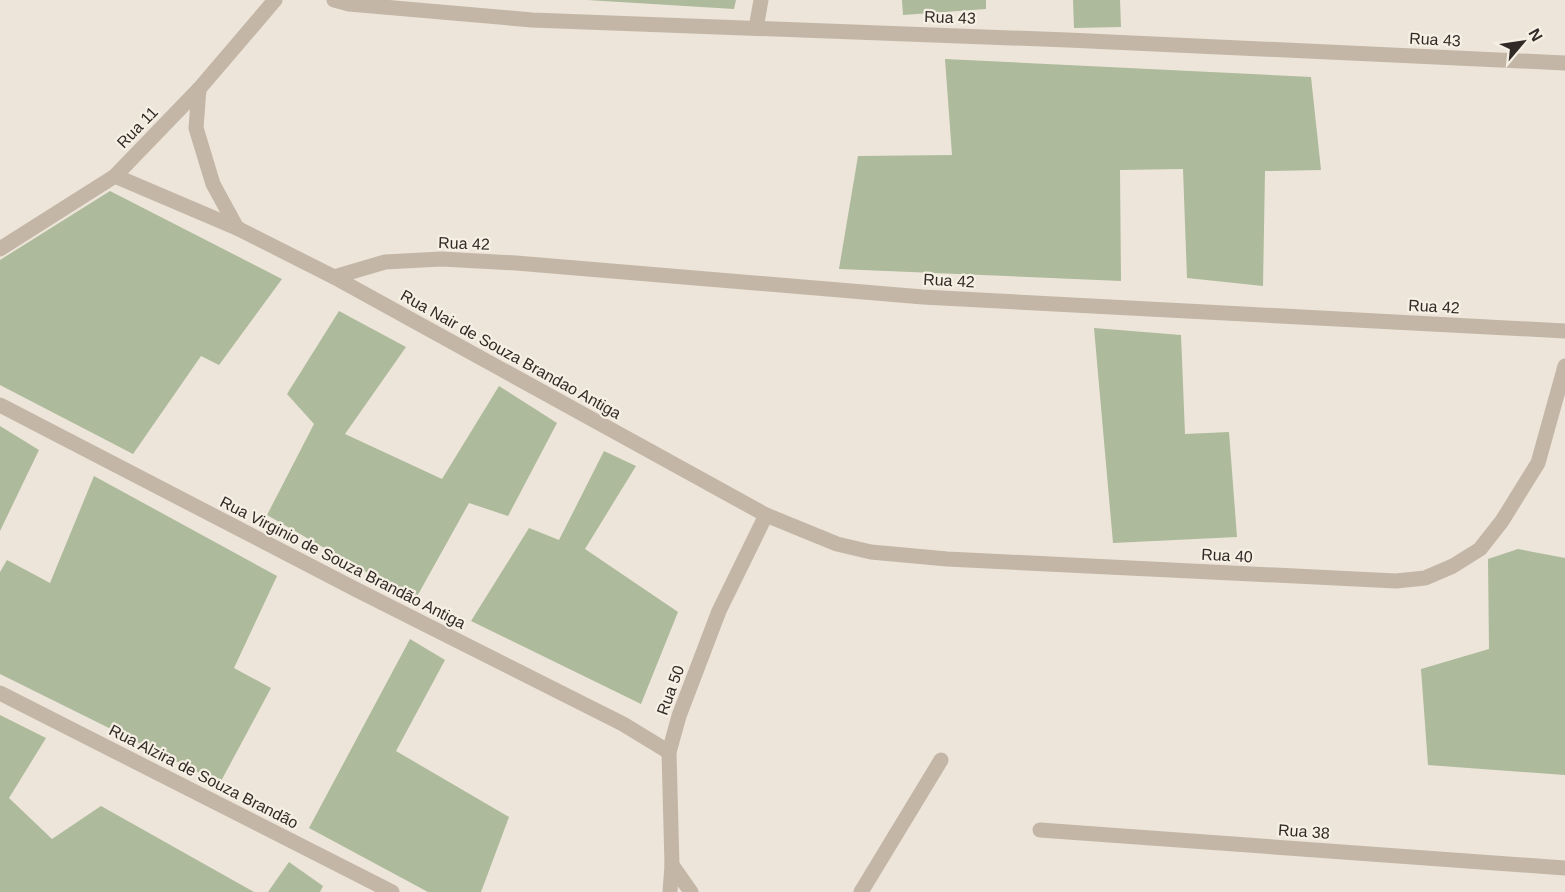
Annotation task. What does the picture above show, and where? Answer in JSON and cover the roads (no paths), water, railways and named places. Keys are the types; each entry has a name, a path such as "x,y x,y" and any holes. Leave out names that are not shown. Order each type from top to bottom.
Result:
{"street":[{"name":"Rua 11","path":"0,249 115,176 199,89 275,0"},
{"name":"Rua 43","path":"334,0 348,4 532,20 1565,63"},
{"path":"756,28 761,0"},
{"path":"199,89 196,128 213,184 237,228"},
{"name":"Rua Nair de Souza Brandao Antiga","path":"115,176 237,228 334,277 766,515"},
{"name":"Rua 42","path":"334,277 385,262 441,259 923,297 1565,331"},
{"name":"Rua 40","path":"766,515 837,544 871,552 947,559 1396,581 1425,578 1453,566 1480,549 1502,521 1538,463 1565,366"},
{"name":"Rua Virginio de Souza Brandão Antiga","path":"0,405 357,590 623,724 669,752"},
{"name":"Rua 50","path":"669,892 672,865 669,752 679,716 719,611 766,515"},
{"name":"Rua Alzira de Souza Brandão","path":"0,693 392,892"},
{"path":"861,892 941,760"},
{"name":"Rua 38","path":"1040,830 1565,867"},
{"path":"672,865 691,892"}]}
